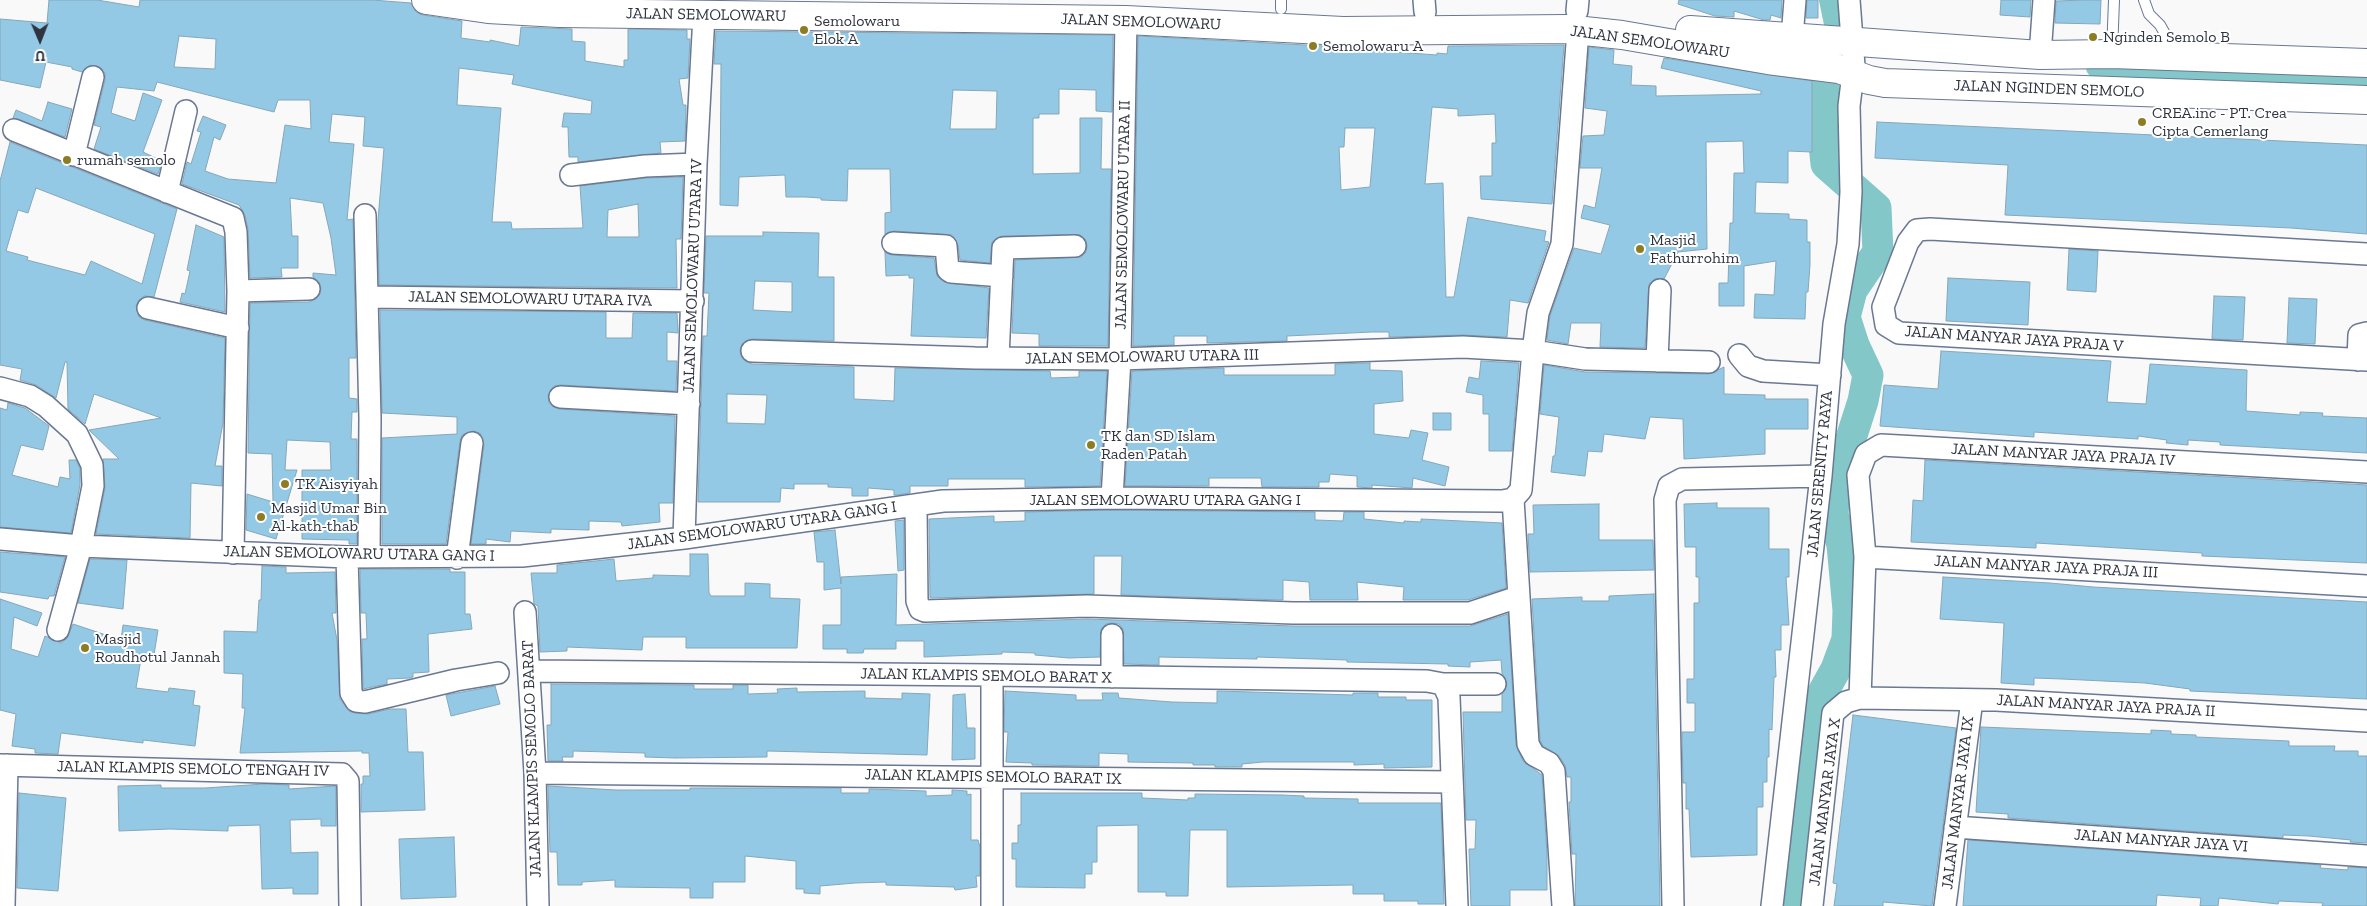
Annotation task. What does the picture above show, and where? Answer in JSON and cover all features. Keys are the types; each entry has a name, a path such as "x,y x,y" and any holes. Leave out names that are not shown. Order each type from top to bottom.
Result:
{"main road":[{"name":"JALAN SEMOLOWARU","path":"426,0 559,13 704,15 914,6 1281,5 1343,22 1425,6 1623,17 1835,55"},
{"name":"JALAN SEMOLOWARU","path":"856,0 914,6 1126,20 1343,22 1578,14 1622,35 1835,55"},
{"path":"1835,55 2112,54 2367,64"},
{"name":"JALAN NGINDEN SEMOLO","path":"1835,55 1885,83 2367,100"}],"street":[{"path":"1795,0 1835,55"},
{"path":"1835,55 1849,0"},
{"path":"2040,55 2044,0"},
{"path":"1563,906 1554,771 1549,763 1534,755 1528,744 1518,597 1517,495 1532,351 1538,314 1562,244 1578,14"},
{"name":"JALAN SEMOLOWARU UTARA IV","path":"684,538 696,164 704,15"},
{"name":"JALAN SEMOLOWARU UTARA II","path":"1112,498 1120,359 1126,20"},
{"name":"JALAN SERENITY RAYA","path":"1772,906 1822,476 1834,324 1848,244 1851,192 1849,106 1835,55"},
{"path":"74,155 92,77"},
{"path":"167,192 186,111"},
{"path":"14,130 233,218 236,232 238,291 233,553"},
{"path":"571,175 645,166 696,164"},
{"path":"366,215 369,557"},
{"name":"JALAN MANYAR JAYA PRAJA V","path":"2363,360 1899,333 1886,324 1883,307 1908,242 1917,230 1924,229 2367,254"},
{"path":"893,243 946,246 948,270 951,272 1002,276"},
{"path":"998,358 1002,252 1006,246 1075,246"},
{"path":"238,291 309,288"},
{"path":"1657,361 1660,290"},
{"name":"JALAN SEMOLOWARU UTARA IVA","path":"368,298 693,301"},
{"path":"148,308 238,328"},
{"path":"2363,360 2359,335 2367,333"},
{"name":"JALAN SEMOLOWARU UTARA III","path":"752,351 998,358 1120,359 1463,347 1532,351 1585,359 1709,362"},
{"path":"1739,355 1748,366 1763,370 1830,375"},
{"path":"0,388 30,396 46,406 82,442 92,465 93,486 81,546 58,630"},
{"path":"560,397 689,404"},
{"path":"457,558 472,443"},
{"name":"JALAN MANYAR JAYA PRAJA IV","path":"1865,557 1858,474 1866,454 1881,445 2367,472"},
{"path":"1673,906 1665,500 1669,486 1682,479 1822,476"},
{"name":"JALAN SEMOLOWARU UTARA GANG I","path":"0,539 81,546 233,553 457,558 522,556 684,538 943,501 1112,498 1502,501 1517,495"},
{"path":"916,506 918,601 920,609 924,610 1087,606 1293,613 1470,613 1518,597"},
{"path":"346,557 351,693 356,701 365,702 456,680 498,673"},
{"path":"1853,700 1865,557"},
{"name":"JALAN MANYAR JAYA PRAJA III","path":"1865,557 2367,586"},
{"name":"JALAN KLAMPIS SEMOLO BARAT","path":"525,612 535,773 538,906"},
{"path":"1112,635 1112,677"},
{"name":"JALAN KLAMPIS SEMOLO BARAT X","path":"529,671 992,675 1427,681 1443,684 1495,684"},
{"path":"992,675 992,906"},
{"path":"1443,684 1449,697 1457,906"},
{"name":"JALAN MANYAR JAYA PRAJA II","path":"1853,700 1972,700 2367,721"},
{"name":"JALAN MANYAR JAYA X","path":"1812,906 1833,713 1853,700"},
{"name":"JALAN MANYAR JAYA IX","path":"1945,906 1972,700"},
{"path":"3,906 4,765"},
{"name":"JALAN KLAMPIS SEMOLO TENGAH IV","path":"4,765 342,774 348,781 350,906"},
{"name":"JALAN KLAMPIS SEMOLO BARAT IX","path":"535,773 1452,782"},
{"name":"JALAN MANYAR JAYA VI","path":"1955,826 2367,856"}],"lane":[{"path":"2112,54 2114,0"},
{"path":"2144,0 2149,14 2164,32 2165,56"}],"building":[{"path":"49,0 97,0 139,7 140,0 372,0 411,3 416,12 423,15 462,21 461,38 490,42 490,40 519,46 521,27 572,29 572,41 585,42 585,61 624,67 624,60 628,60 628,29 687,30 687,39 690,39 688,78 679,79 683,105 686,105 685,141 660,142 661,153 578,162 578,157 569,157 568,127 562,127 564,113 591,114 592,101 512,84 514,75 459,68 457,105 501,108 492,222 511,222 512,229 583,228 580,186 646,178 683,177 681,239 676,239 677,288 379,285 378,220 384,148 363,146 365,117 332,114 329,142 354,144 347,220 353,219 356,358 349,358 349,398 357,399 357,412 352,412 351,439 357,439 357,544 349,544 349,540 302,539 302,470 331,470 330,442 287,440 285,470 297,470 276,539 246,530 247,494 273,502 272,454 248,453 250,303 309,302 316,299 320,294 321,288 319,282 313,277 313,273 336,275 331,238 323,203 290,198 292,236 298,236 298,268 281,268 282,277 250,278 248,229 245,215 239,205 182,184 187,162 191,164 201,132 197,131 203,116 226,125 220,140 214,137 205,171 228,179 276,183 285,125 311,129 310,100 278,100 274,112 157,82 154,91 117,87 111,113 135,121 143,93 162,100 143,152 162,161 158,174 94,149 101,127 94,125 105,80 105,73 101,68 90,65 82,72 72,69 72,67 46,62 40,88 0,80 0,19 47,23","holes":["179,36 216,39 215,69 174,67","638,204 639,237 607,237 608,210"]},
{"path":"1679,0 1782,0 1781,18 1771,15 1770,20 1764,20 1734,11 1734,17 1715,16 1678,4"},
{"path":"1807,0 1818,0 1818,18 1806,18"},
{"path":"2001,0 2031,0 2030,17 2000,15"},
{"path":"2101,0 2100,24 2055,23 2056,1"},
{"path":"716,31 1113,35 1112,112 1096,111 1096,90 1059,89 1059,114 1039,114 1039,118 1033,118 1033,174 1080,173 1080,118 1102,118 1101,169 1111,169 1108,346 1039,346 1039,334 1012,333 1015,260 1081,257 1086,252 1087,246 1086,240 1080,235 1002,236 992,242 990,263 960,260 958,245 952,235 894,231 885,234 885,213 891,212 890,169 848,169 847,201 786,197 785,175 739,177 738,206 720,205 721,64 714,64","holes":["953,90 997,91 996,129 950,129"]},
{"path":"1138,36 1342,47 1395,46 1395,52 1437,55 1437,53 1447,54 1448,46 1564,45 1552,204 1481,199 1480,176 1492,176 1492,143 1496,143 1495,114 1458,116 1458,109 1432,107 1425,184 1443,183 1446,297 1454,297 1468,217 1546,231 1544,241 1549,242 1528,303 1510,300 1507,337 1463,335 1389,337 1389,332 1372,332 1287,336 1287,341 1207,343 1207,336 1174,336 1174,345 1133,346","holes":["1345,128 1375,128 1370,187 1341,190 1339,147 1344,147"]},
{"path":"1589,47 1614,50 1613,64 1632,66 1631,85 1656,86 1656,96 1761,94 1761,91 1661,68 1664,58 1812,81 1812,152 1788,151 1788,183 1756,182 1755,213 1789,214 1789,219 1807,220 1807,242 1810,242 1810,265 1805,319 1754,318 1755,294 1774,295 1776,261 1744,266 1744,306 1719,306 1719,283 1728,283 1730,223 1733,223 1734,173 1744,173 1743,141 1706,142 1707,249 1678,252 1664,279 1655,279 1649,284 1645,348 1600,347 1601,323 1571,323 1568,344 1547,340 1550,316 1574,248 1601,254 1610,225 1581,218 1584,205 1595,208 1602,168 1580,168 1583,136 1604,135 1607,111 1585,108"},
{"path":"48,102 72,109 65,137 13,118 16,110 42,121"},
{"path":"1877,122 2367,145 2367,234 2291,228 2005,215 2008,165 1875,158"},
{"path":"10,142 177,209 154,297 144,296 136,306 139,317 145,320 225,338 223,423 215,466 222,466 222,486 191,483 190,538 96,534 105,488 103,459 119,459 89,430 161,418 94,394 85,424 68,409 67,362 65,362 56,398 36,385 20,380 22,369 0,365 0,181","holes":["36,188 155,234 142,284 91,261 85,275 27,260 28,257 6,251 18,210 28,213"]},
{"path":"196,225 224,237 225,312 180,302 182,293 185,294 190,271 187,270"},
{"path":"763,232 819,233 818,277 834,277 834,341 752,339 742,344 740,350 741,356 745,361 752,364 854,367 854,399 894,401 895,368 1050,371 1051,378 1079,377 1079,371 1107,371 1100,486 1025,487 1025,479 948,479 948,486 910,486 910,493 894,495 894,490 868,488 868,496 852,496 852,488 828,487 828,484 794,484 794,489 781,488 780,502 698,502 703,336 707,336 709,293 704,293 706,236 763,236","holes":["755,281 792,282 792,312 753,310","727,394 767,395 765,424 727,423"]},
{"path":"2069,249 2098,251 2096,292 2067,290"},
{"path":"885,252 892,255 934,258 937,276 944,282 989,288 986,338 911,336 914,278 909,278 909,275 886,276"},
{"path":"1948,278 2030,282 2028,325 1946,321"},
{"path":"2214,296 2245,297 2243,340 2212,339"},
{"path":"2289,298 2317,299 2315,344 2287,343"},
{"path":"380,310 606,312 606,338 632,338 633,313 677,313 678,333 667,332 667,361 677,361 676,391 561,385 554,386 548,396 549,403 559,409 675,416 673,503 659,503 660,522 622,526 621,522 589,521 589,530 551,529 551,533 511,531 510,542 486,539 486,544 471,544 484,445 480,433 473,431 462,435 460,441 446,544 382,544 382,438 457,434 457,417 382,413"},
{"path":"1941,351 2111,361 2107,402 2146,404 2150,364 2247,370 2246,411 2300,415 2300,412 2323,413 2322,416 2367,418 2367,453 2220,445 2220,442 2188,440 2188,445 2166,443 2167,440 2138,436 2138,439 2034,432 2034,437 1880,426 1884,385 1938,389"},
{"path":"1481,361 1519,363 1512,451 1489,451 1489,414 1483,414 1483,395 1466,392 1469,377 1479,379"},
{"path":"1370,363 1370,370 1402,371 1403,401 1374,404 1374,434 1409,438 1411,430 1428,433 1422,460 1449,467 1445,486 1413,478 1412,488 1372,485 1372,488 1357,487 1357,476 1330,474 1329,482 1319,482 1319,487 1262,487 1261,478 1209,478 1209,486 1125,486 1132,371 1224,368 1224,375 1335,375 1335,364"},
{"path":"1544,365 1585,372 1709,374 1724,367 1724,394 1765,395 1765,399 1808,399 1808,429 1765,429 1765,454 1684,459 1683,419 1650,417 1645,439 1604,434 1602,452 1588,451 1585,476 1551,472 1553,456 1555,456 1559,417 1540,414"},
{"path":"8,403 25,408 49,426 43,450 21,445 12,475 58,487 60,477 70,479 69,460 76,460 80,468 80,485 71,533 0,527 0,408 7,410"},
{"path":"1433,413 1451,413 1451,430 1433,430"},
{"path":"1925,460 2367,485 2367,563 2202,556 2202,553 2036,543 2036,548 1911,542 1913,500 1923,501"},
{"path":"1717,503 1717,508 1769,508 1769,549 1789,549 1789,577 1786,577 1789,625 1781,625 1781,650 1775,650 1776,677 1774,677 1772,730 1769,729 1767,782 1763,782 1763,807 1757,807 1757,855 1691,857 1689,809 1686,809 1686,783 1683,783 1682,732 1695,732 1695,703 1687,703 1687,679 1694,679 1694,603 1699,603 1699,577 1696,577 1696,547 1685,547 1684,504"},
{"path":"1599,504 1599,540 1653,540 1654,570 1530,572 1528,534 1534,534 1533,505"},
{"path":"1112,510 1315,512 1315,520 1343,521 1344,512 1364,512 1364,519 1404,523 1404,521 1421,522 1421,519 1502,523 1506,588 1468,600 1403,600 1404,587 1357,582 1358,600 1310,600 1309,582 1283,580 1283,600 1121,595 1122,556 1094,556 1094,594 930,598 929,519 994,516 994,522 1025,521 1025,512"},
{"path":"904,520 904,570 898,571 895,521"},
{"path":"835,530 841,584 841,577 897,574 896,625 1087,619 1293,626 1470,626 1508,614 1516,745 1523,761 1542,775 1547,854 1547,890 1510,890 1510,906 1471,906 1469,849 1475,849 1476,820 1466,820 1463,712 1502,712 1502,694 1507,684 1502,673 1501,660 1470,662 1470,667 1448,666 1448,664 1347,662 1347,660 1257,657 1257,659 1159,657 1159,665 1124,664 1123,629 1119,624 1112,623 1106,624 1101,629 1100,657 1069,658 1035,655 1035,653 1002,652 1002,654 924,657 924,641 896,641 896,649 864,649 863,653 847,653 847,649 823,649 823,625 841,625 841,588 824,590 824,562 817,562 814,532"},
{"path":"0,552 65,557 54,596 49,596 48,599 0,592"},
{"path":"690,554 708,554 709,593 711,596 745,596 745,583 770,584 770,598 800,599 797,648 686,648 686,637 643,637 642,650 567,647 567,651 540,652 538,606 534,604 531,573 557,573 557,565 614,559 616,581 653,578 653,575 690,576"},
{"path":"90,559 127,560 123,609 78,603"},
{"path":"262,566 286,567 286,573 335,572 336,613 332,613 337,640 340,699 349,711 355,713 368,714 390,709 406,709 408,752 423,752 425,810 361,812 361,784 363,784 363,776 370,776 369,753 362,753 362,751 240,753 245,708 242,708 243,674 224,673 224,631 257,632 259,600 261,600"},
{"path":"360,569 450,569 450,572 465,572 465,614 470,614 472,629 428,634 429,672 413,673 413,677 410,678 387,679 387,684 363,689 362,639 367,639 366,613 361,613"},
{"path":"1943,577 2367,602 2367,699 2190,691 2190,689 2145,683 2062,679 2034,678 2034,685 2001,683 2004,623 1940,619"},
{"path":"1654,594 1660,906 1575,906 1576,854 1572,854 1569,802 1571,802 1571,777 1567,777 1565,765 1559,756 1543,746 1540,740 1532,599 1582,597 1582,601 1609,601 1609,596"},
{"path":"0,599 42,613 37,626 14,617 11,649 38,657 45,636 61,643 67,638 73,624 121,640 123,625 158,630 153,661 141,659 136,688 168,692 169,688 195,691 193,705 200,706 195,746 143,740 143,743 61,733 58,754 35,753 35,749 12,746 16,714 0,710"},
{"path":"551,684 694,685 694,689 733,689 733,685 748,685 748,694 778,693 777,689 797,688 797,692 865,691 865,698 902,699 902,693 930,694 927,755 767,751 767,757 675,758 645,757 645,753 573,751 573,757 562,757 563,761 548,761 547,725 551,725"},
{"path":"495,686 500,704 451,716 446,695"},
{"path":"1005,691 1076,695 1076,700 1103,700 1102,693 1118,693 1119,698 1217,703 1217,691 1353,695 1353,693 1378,693 1378,697 1406,697 1406,700 1432,700 1432,767 1384,768 1384,764 1354,765 1354,762 1263,762 1242,764 1242,767 1215,767 1215,765 1193,765 1193,763 1128,762 1128,754 1099,753 1099,766 1032,765 1032,763 1006,762 1008,732 1004,732"},
{"path":"965,694 967,728 975,728 975,759 952,760 953,695"},
{"path":"1853,715 1956,728 1932,906 1883,902 1883,906 1834,906 1837,884 1833,883"},
{"path":"1981,727 2151,734 2151,730 2171,731 2171,734 2196,735 2196,737 2289,741 2289,746 2335,746 2334,751 2358,751 2358,756 2367,756 2367,843 2309,836 2283,835 2283,838 2008,818 2008,814 1976,812"},
{"path":"264,784 289,785 289,789 336,786 336,826 321,826 321,819 290,820 291,853 318,852 318,894 293,894 293,888 262,889 260,825 228,826 228,831 170,829 119,831 118,786 161,785 161,788 205,788"},
{"path":"548,786 616,790 841,788 841,793 869,793 869,789 926,791 926,796 952,795 952,790 967,791 967,795 971,794 971,840 978,840 980,847 980,876 976,876 977,887 955,890 954,887 886,885 886,882 820,886 820,894 804,893 804,889 796,889 796,861 745,856 745,882 713,882 713,898 690,898 690,888 615,887 615,880 582,882 582,885 558,885 557,852 550,852"},
{"path":"19,793 66,798 58,891 17,888"},
{"path":"1021,793 1142,793 1142,798 1188,800 1188,798 1195,798 1195,794 1282,795 1304,796 1304,798 1358,799 1358,803 1441,803 1444,904 1418,904 1418,901 1384,901 1384,894 1353,894 1353,885 1227,887 1227,830 1190,830 1188,896 1166,896 1166,892 1138,892 1138,825 1097,826 1097,862 1092,862 1092,874 1085,874 1085,888 1016,887 1016,859 1012,859 1012,843 1018,843 1018,825 1021,825"},
{"path":"454,837 456,897 401,899 399,839"},
{"path":"1968,840 2321,865 2320,868 2348,870 2348,867 2367,868 2367,906 2322,906 2323,903 2279,901 2278,904 2219,898 2218,906 2200,906 2201,898 2157,895 2156,906 1963,906"}],"waterway":[{"path":"1828,0 1833,24"},
{"path":"2101,65 2240,74 2367,77"},
{"path":"1793,906 1816,705 1836,669 1847,639 1848,610 1842,545 1833,514 1835,488 1863,401 1868,375 1854,345 1845,317 1852,290 1878,252 1876,208 1826,164 1823,135 1824,84"}],"place":[{"name":"Semolowaru Elok A","path":"804,30"},
{"name":"Nginden Semolo B","path":"2093,37"},
{"name":"Semolowaru A","path":"1313,46"},
{"name":"CREA.inc - PT. Crea Cipta Cemerlang","path":"2142,122"},
{"name":"rumah semolo","path":"67,160"},
{"name":"Masjid Fathurrohim","path":"1640,249"},
{"name":"TK dan SD Islam Raden Patah","path":"1091,445"},
{"name":"TK Aisyiyah","path":"285,484"},
{"name":"Masjid Umar Bin Al-kath-thab","path":"261,517"},
{"name":"Masjid Roudhotul Jannah","path":"85,648"}]}
